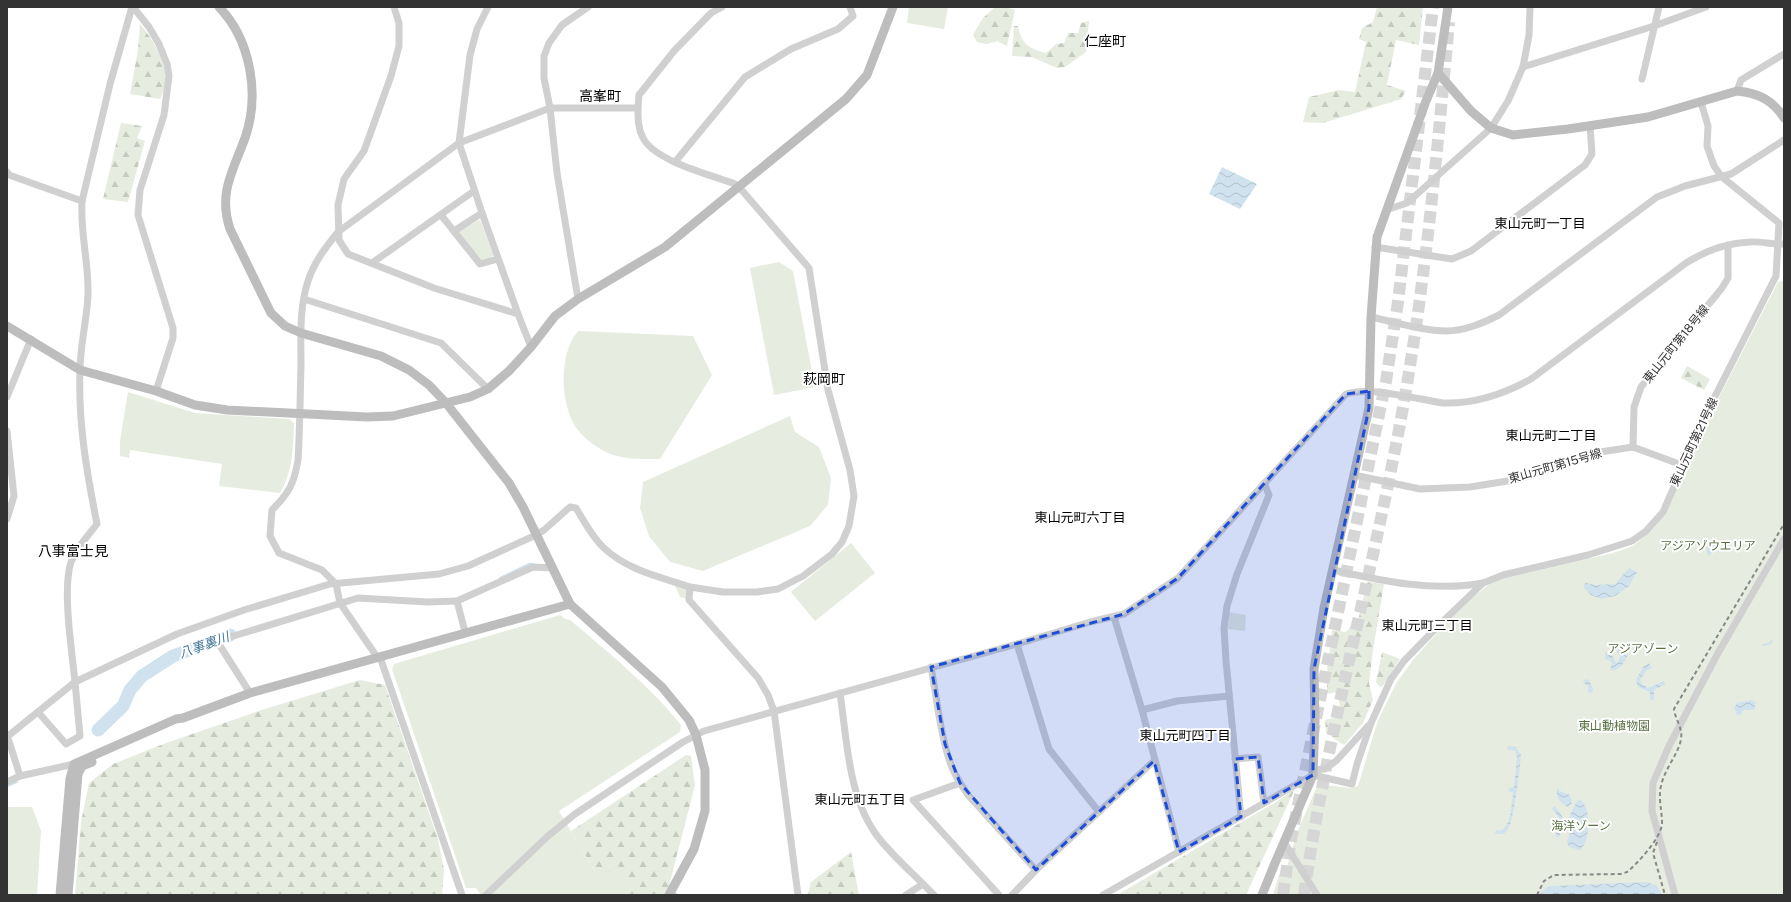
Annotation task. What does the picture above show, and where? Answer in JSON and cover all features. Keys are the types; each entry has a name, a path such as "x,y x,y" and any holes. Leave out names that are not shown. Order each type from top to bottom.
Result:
{"street":[{"path":"38,712 66,744 80,736 68,604 68,578 71,561 82,542 97,524 87,475 82,433 80,370 88,294 86,249 81,218 82,201 110,84 132,7"},
{"path":"132,7 149,27 159,44 167,64 169,76 164,115 140,190 138,215 173,328 173,338 156,391"},
{"path":"219,7 228,16 239,33 246,51 252,93 252,108 245,138 230,174 226,191 226,218 266,305 285,326 301,333 381,356 409,370 429,385 446,403 509,483 523,507 570,604 662,687 689,720 696,736 705,770 705,811 694,849 669,895"},
{"path":"394,7 399,23 399,46 391,76 364,151 344,179 338,205 339,240 348,254 434,288 518,314"},
{"path":"488,7 477,29 470,54 459,143 474,191 531,347"},
{"path":"578,299 557,172 550,108 544,78 544,56 549,43 562,25 588,7"},
{"path":"20,776 8,736 75,682 177,634 244,610 336,584 439,574 468,566 536,535 544,530 570,507 576,508 603,547 620,561 646,572 690,587 723,592 757,592 778,589 803,576 832,554 842,542 849,526 854,496 850,470 828,390 809,268 739,187 733,183 675,162 651,149 643,139 639,127 639,95 674,51 711,13 722,7"},
{"path":"675,162 745,77 791,48 838,29 853,16 850,7"},
{"path":"7,326 31,339 80,370 156,391 195,405 227,410 367,417 392,416 470,397 488,389 509,371 531,347 555,316 578,299 665,247 846,99 867,75 893,7"},
{"path":"1262,895 1313,772 1315,721 1314,669 1324,608 1369,408 1371,317 1375,247 1386,210 1426,101 1438,73 1448,7"},
{"path":"1386,210 1407,203 1492,128 1508,101 1522,67 1529,36 1530,7"},
{"path":"1642,79 1659,7"},
{"path":"1522,67 1654,26 1704,8"},
{"path":"1737,91 1741,80 1784,54"},
{"path":"1438,73 1471,111 1492,128 1513,134 1648,117 1737,91 1748,92 1764,98 1774,104 1784,118"},
{"path":"1701,102 1708,126 1706,146 1714,166 1722,177"},
{"path":"462,895 379,657 340,603 336,584 322,570 279,553 270,536 272,510 286,495 295,479 298,460 301,333 304,299 314,266 338,232 459,143 550,108 638,108"},
{"path":"1375,247 1452,259 1470,252 1585,165 1592,154 1590,125"},
{"path":"1371,317 1427,329 1446,331 1466,328 1488,321 1504,312 1657,197 1685,186 1731,174 1784,140"},
{"path":"8,176 82,201"},
{"name":"東山元町第21号線","path":"1483,583 1503,575 1615,547 1632,541 1646,531 1663,512 1682,465 1704,418 1776,276 1782,244 1779,223 1722,177"},
{"path":"372,263 474,191"},
{"path":"454,232 482,213"},
{"path":"440,215 480,264 498,259"},
{"path":"486,895 548,836 574,814 683,742 704,731 1124,614 1178,578 1346,394 1355,391 1369,391 1455,404 1483,399 1509,391 1531,379 1686,263 1713,249 1728,245 1750,242 1782,244"},
{"name":"東山元町第18号線","path":"1633,447 1634,407 1641,387 1722,288 1728,278 1728,245"},
{"path":"1776,276 1784,278"},
{"path":"304,299 441,343 488,389"},
{"path":"7,397 31,339"},
{"path":"7,431 14,496 7,519"},
{"name":"東山元町第15号線","path":"1354,475 1420,489 1470,487 1520,478 1600,452 1633,447 1682,465"},
{"path":"1241,817 1224,628 1226,606 1237,574 1269,495 1264,483"},
{"path":"1675,895 1652,811 1653,783 1668,746 1714,660 1784,539"},
{"path":"250,693 217,641 358,598 428,602 456,601 533,567 553,568"},
{"path":"1333,570 1376,579 1406,583 1464,586 1483,583"},
{"path":"1313,772 1352,784 1371,723 1391,679 1404,661 1483,583"},
{"path":"690,587 689,600 758,678 768,695 774,711 798,895"},
{"path":"456,601 465,632"},
{"path":"7,782 20,776 74,764 176,719 183,718 250,693 570,604"},
{"path":"1114,616 1142,710 1154,761 1179,852"},
{"path":"1017,644 1049,749 1099,812"},
{"path":"931,667 945,744 951,766 968,795 1036,870"},
{"path":"840,693 855,790 864,813 878,837 934,895"},
{"path":"1142,710 1177,701 1229,696"},
{"path":"78,774 82,766 178,723 183,718"},
{"path":"1103,895 1241,817 1313,772 1324,769 1336,761 1371,723"},
{"path":"1235,759 1258,757 1264,803"},
{"path":"1012,895 1036,870 1154,761"},
{"path":"68,895 78,774 78,769 74,764"},
{"path":"60,895 70,779 74,764"},
{"path":"960,783 913,800 999,895"},
{"path":"1284,842 1317,895"},
{"path":"906,895 923,884"}],"highlighted area":[{"path":"1369,391 1369,408 1314,669 1313,775 1264,803 1258,757 1235,759 1241,817 1179,852 1154,761 1036,870 960,783 945,744 931,667 1124,614 1178,578 1346,394"}],"green space":[{"path":"909,7 948,7 944,29 907,23"},
{"path":"995,7 1004,7 1015,10 1007,46 997,41 987,44 977,42 973,35 982,19"},
{"path":"1377,7 1423,7 1419,45 1396,40 1387,85 1406,91 1401,99 1323,123 1303,122 1309,97 1339,90 1355,92 1366,42 1359,39 1362,28 1373,22"},
{"path":"1089,21 1086,52 1065,67 1057,68 1032,57 1012,56 1014,26 1018,26 1022,38 1027,45 1046,53 1056,44 1064,43 1068,33 1078,33 1081,23"},
{"path":"140,24 152,40 162,59 165,79 164,89 160,99 130,94 138,50"},
{"path":"121,123 142,126 137,138 145,141 128,202 103,199"},
{"path":"479,220 493,255 491,258 482,261 479,260 457,232"},
{"path":"779,262 793,271 815,387 774,395 750,268"},
{"name":"東山動植物園","path":"1778,282 1784,282 1784,895 1273,895 1279,875 1287,867 1296,835 1318,784 1350,788 1358,786 1378,720 1397,682 1413,660 1457,610 1493,581 1613,553 1633,546 1654,528 1668,504 1713,409"},
{"path":"578,331 693,336 712,375 660,459 632,458 612,455 594,445 577,429 571,419 567,407 564,366 567,353"},
{"path":"1687,366 1710,379 1704,390 1681,378"},
{"path":"128,392 195,413 289,419 294,423 292,459 288,476 280,493 219,486 222,464 130,450 129,458 120,456 120,441"},
{"path":"790,416 795,432 819,447 831,478 828,505 810,526 703,571 670,562 649,536 640,508 643,482"},
{"path":"851,543 875,573 815,621 791,592"},
{"path":"1367,582 1384,584 1369,683 1373,700 1363,723 1344,745 1326,733 1325,720 1342,715 1337,692 1327,694 1327,672 1332,630 1346,632 1359,617"},
{"path":"674,583 688,588 687,599 680,597"},
{"path":"1229,612 1246,615 1245,631 1228,629"},
{"path":"560,615 565,619 570,620 614,657 656,696 681,725 680,732 559,811 599,879 619,866 630,890 625,895 481,895 476,888 466,888 392,669 394,664"},
{"path":"1382,652 1400,659 1383,686 1380,687 1376,682"},
{"path":"360,680 385,685 438,839 444,870 442,895 75,895 81,822 89,783 113,764 166,743 268,708"},
{"path":"686,755 691,756 695,785 669,886 678,895 625,895 630,890 599,879 571,831"},
{"path":"1295,789 1246,895 1117,895 1276,802"},
{"path":"7,807 32,807 41,831 37,895 7,895"},
{"path":"851,852 859,895 808,895 811,882"}],"water":[{"path":"1222,167 1257,184 1240,209 1209,194"},
{"path":"1715,544 1716,549 1708,556 1706,547"},
{"path":"1629,568 1637,572 1629,586 1615,596 1601,599 1591,595 1584,588 1585,583 1596,585 1615,584"},
{"path":"1625,645 1629,651 1625,661 1617,669 1610,670 1612,663 1605,659 1606,651 1607,655 1612,655 1616,663 1620,657 1615,647"},
{"path":"1649,663 1652,668 1647,670 1640,680 1642,684 1648,688 1664,681 1665,684 1654,690 1654,700 1650,700 1650,692 1638,687 1636,680 1643,667"},
{"path":"1588,679 1593,688 1592,693 1588,692 1588,686 1583,683 1584,680"},
{"path":"1751,700 1756,702 1754,710 1744,710 1740,715 1737,715 1734,708 1737,703"},
{"path":"1508,746 1516,747 1521,755 1516,795 1510,826 1503,834 1495,834 1496,830 1501,831 1505,828 1509,819 1511,808 1513,793 1508,791 1509,788 1514,787 1517,757 1515,751 1507,749"},
{"path":"1564,787 1559,789 1559,791 1570,795 1572,803 1568,807 1561,802 1557,795 1557,789"},
{"path":"1581,800 1587,811 1588,832 1584,845 1580,850 1569,847 1567,842 1571,829 1570,815 1577,801"},
{"path":"1554,806 1558,809 1563,821 1561,834 1558,838 1555,836 1560,822 1558,815 1552,809"},
{"path":"1647,882 1657,886 1662,895 1539,895 1546,888 1552,886"}],"waterway":[{"name":"八事裏川","path":"500,578 529,564 533,564"},
{"name":"八事裏川","path":"98,730 123,706 130,690 142,676 173,656 230,635"},
{"path":"1763,645 1769,644 1772,641"},
{"name":"八事裏川","path":"7,786 17,782"}],"tunnel":[{"path":"1283,895 1291,839 1386,381 1398,302 1433,7"},
{"path":"1304,895 1334,728 1384,506 1405,397 1428,237 1449,22"}],"railway":[{"path":"1537,895 1544,881 1554,875 1621,874 1627,872 1637,863 1654,842 1661,829 1662,823 1660,800 1661,786 1681,739 1681,731 1674,709 1784,524"},
{"path":"1657,842 1653,853 1665,895"}],"district":[{"name":"仁座町","path":"1105,41"},
{"name":"高峯町","path":"600,96"},
{"name":"東山元町一丁目","path":"1540,223"},
{"name":"萩岡町","path":"824,379"},
{"name":"東山元町二丁目","path":"1551,435"},
{"name":"東山元町六丁目","path":"1080,517"},
{"name":"八事富士見","path":"73,551"},
{"name":"東山元町三丁目","path":"1427,625"},
{"name":"東山元町四丁目","path":"1185,735"},
{"name":"東山元町五丁目","path":"860,799"}],"park label":[{"name":"アジアゾウエリア","path":"1708,546"},
{"name":"アジアゾーン","path":"1643,649"},
{"name":"海洋ゾーン","path":"1581,826"}]}
